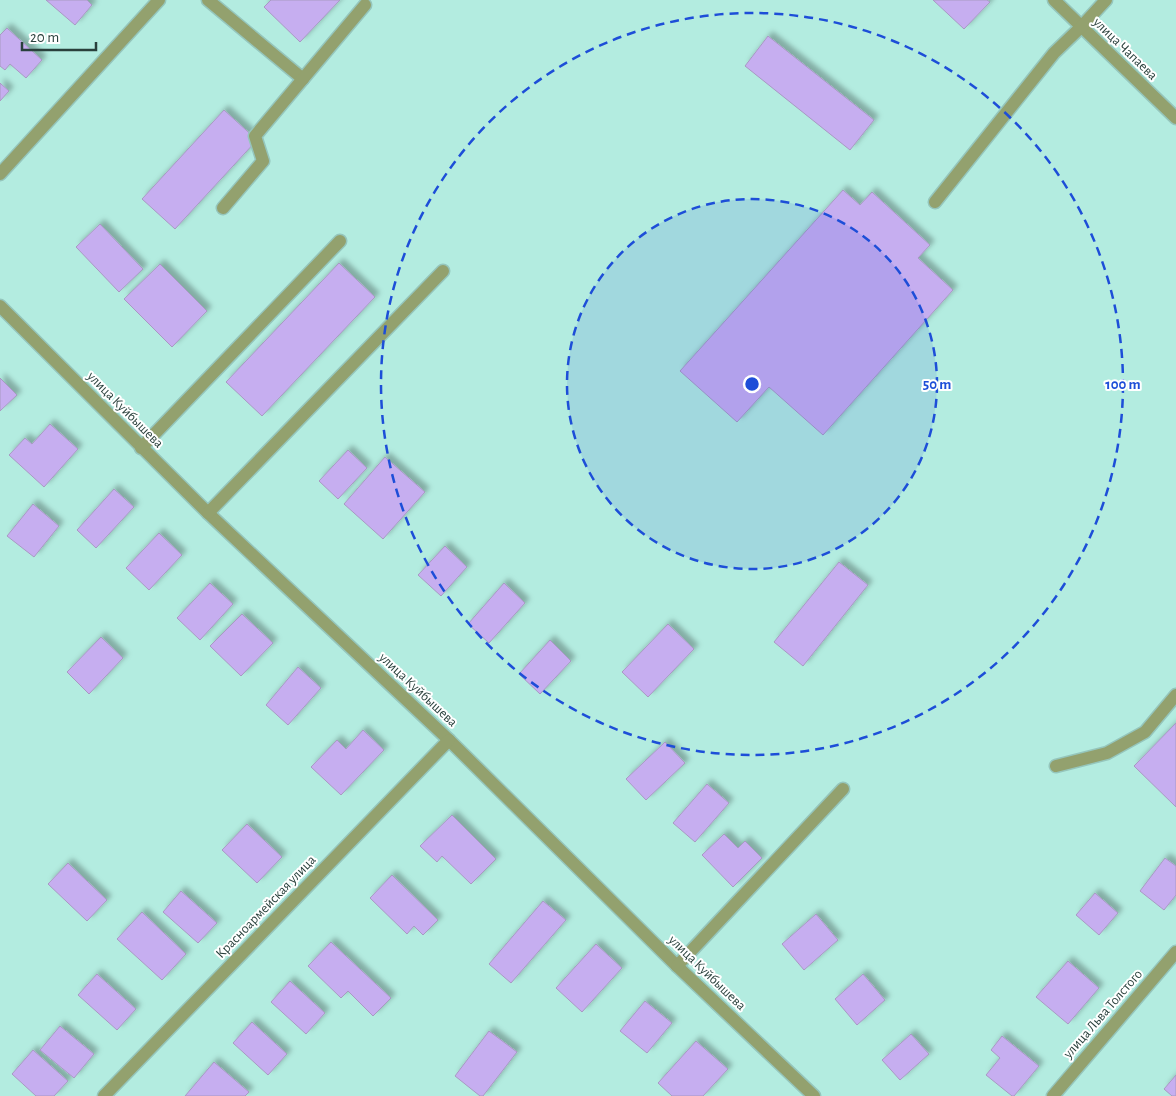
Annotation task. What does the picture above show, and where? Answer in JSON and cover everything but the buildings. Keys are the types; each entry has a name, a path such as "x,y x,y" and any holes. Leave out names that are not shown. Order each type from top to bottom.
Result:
{"street":[{"path":"0,174 159,0"},
{"path":"208,0 303,79"},
{"name":"улица Чапаева","path":"1054,0 1176,118"},
{"path":"935,202 1054,53 1106,0"},
{"path":"223,208 263,160 256,136 365,5"},
{"path":"141,448 340,241"},
{"path":"208,513 443,271"},
{"name":"улица Куйбышева","path":"0,306 141,448 449,740 677,966 814,1096"},
{"path":"1056,766 1106,754 1144,732 1176,695"},
{"name":"Красноармейская улица","path":"104,1096 449,740"},
{"path":"677,966 843,790"},
{"name":"улица Льва Толстого","path":"1053,1096 1176,952"}]}
